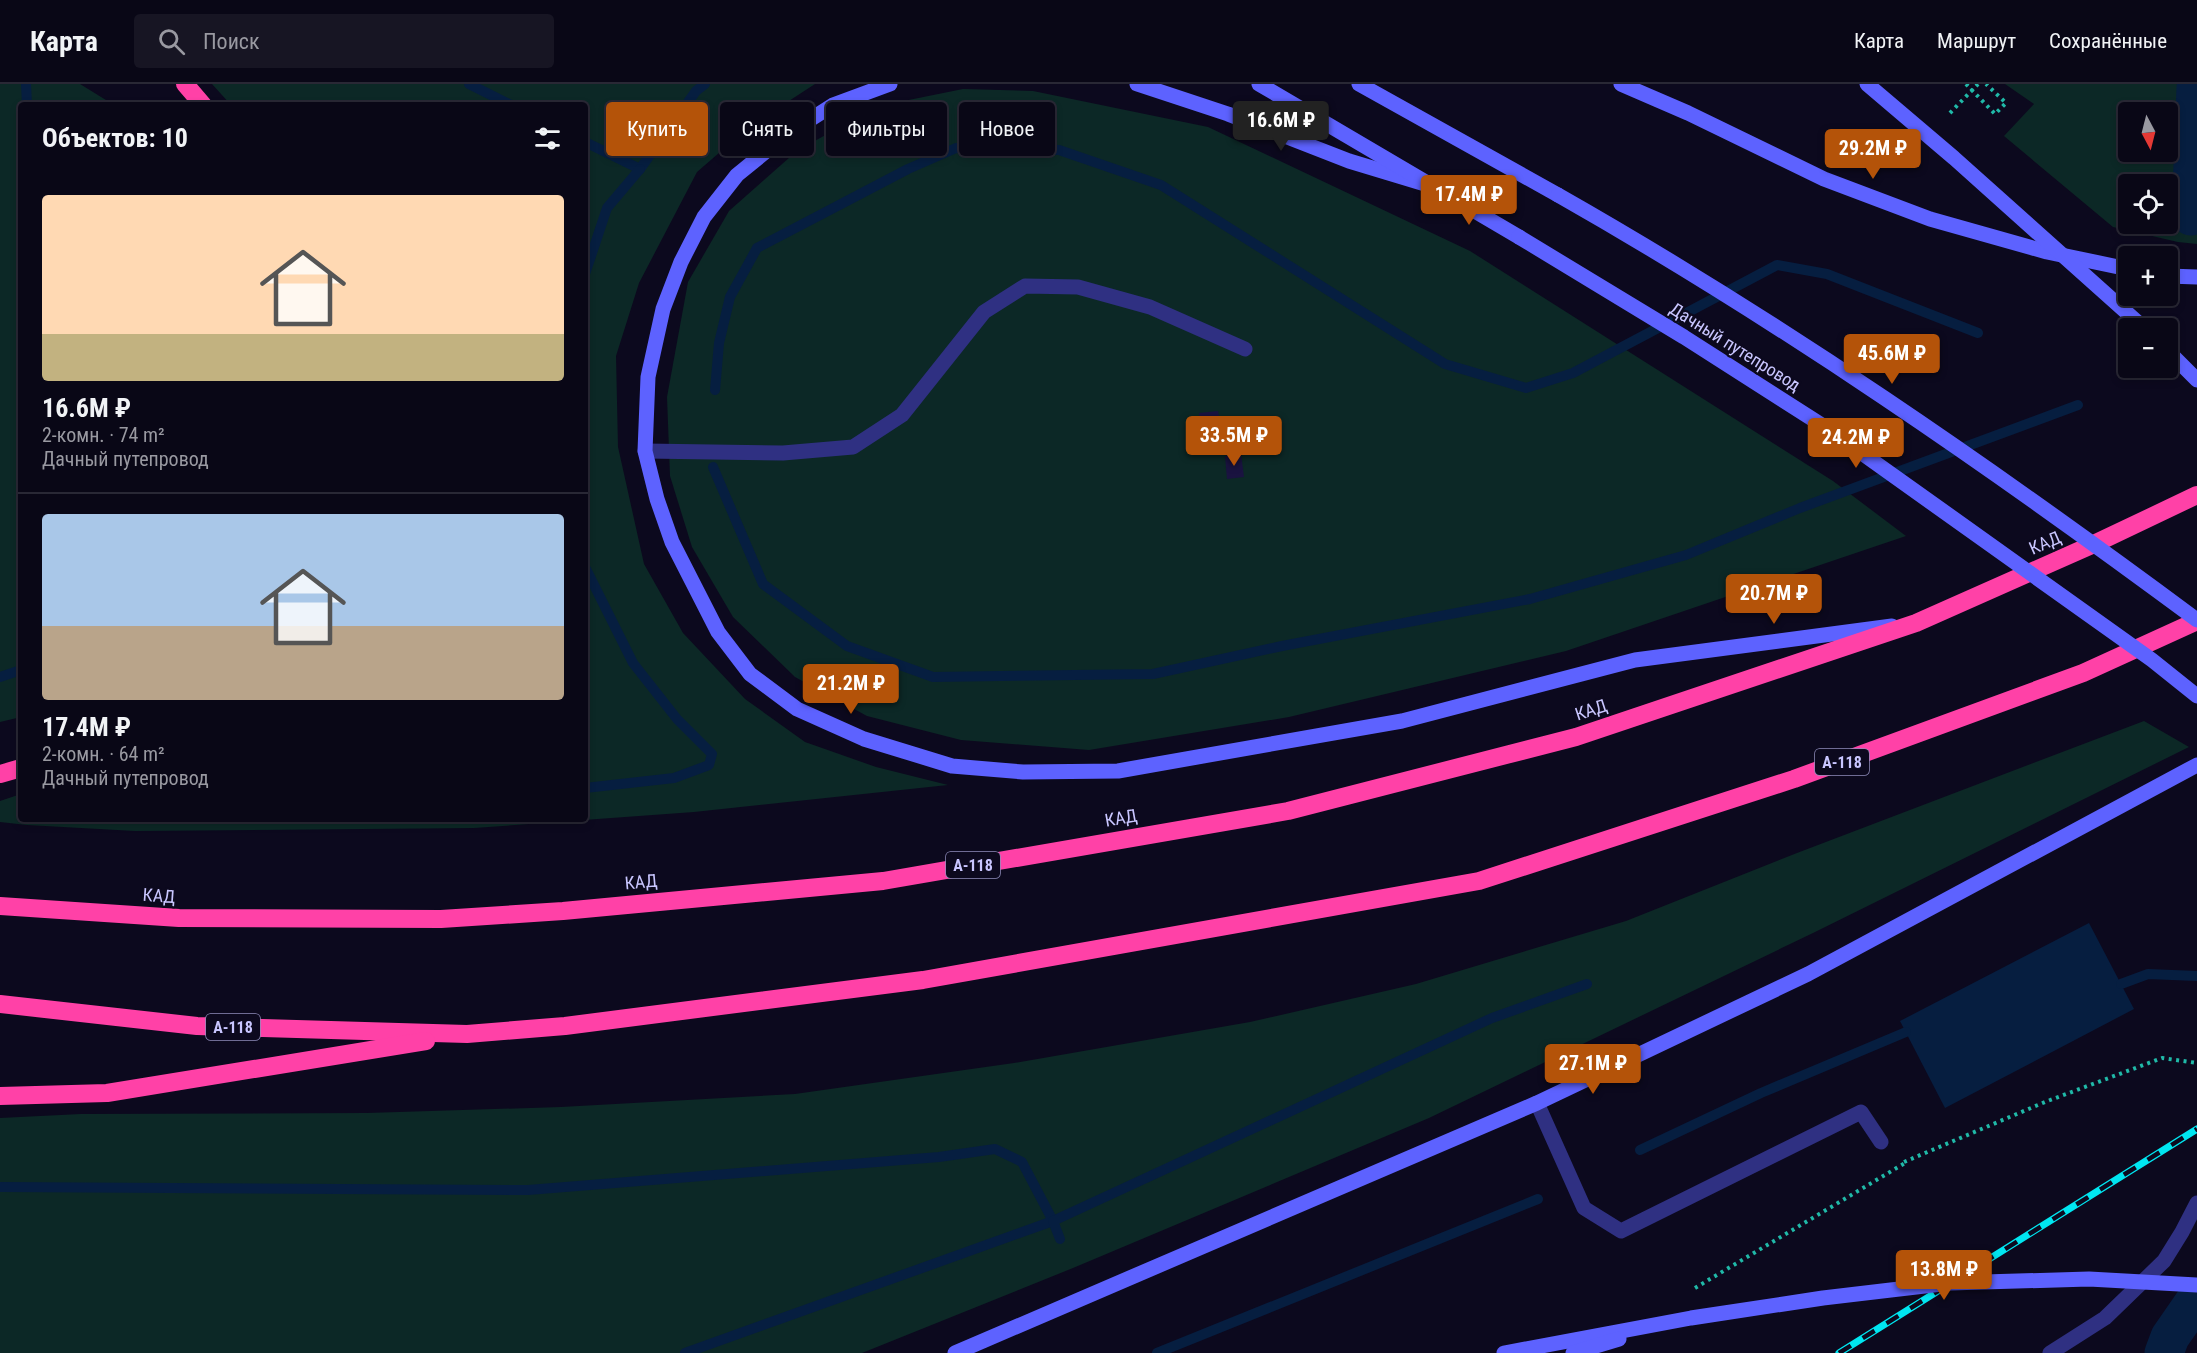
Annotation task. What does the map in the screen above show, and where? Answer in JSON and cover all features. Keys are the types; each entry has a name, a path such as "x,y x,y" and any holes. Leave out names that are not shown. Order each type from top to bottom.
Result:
{"highway":[{"path":"185,84 200,102"},
{"name":"КАД","path":"0,906 179,918 441,919 883,881 1288,811 1576,737 1917,622 2094,544 2197,495"},
{"name":"А-118","path":"0,1004 197,1026 467,1034 565,1026 924,980 1479,881 1805,775 2083,673 2197,621"},
{"path":"0,774 18,769"},
{"path":"0,1095 107,1093 467,1034"}],"main road":[{"path":"890,84 833,105 786,135 737,175 704,217 681,262 663,309 648,377 645,451 657,499 672,542 718,632 750,674 797,709 864,739 952,766 1023,772 1118,771 1402,721 1635,660 1917,622"},
{"path":"1137,84 1227,114 1349,161 1435,188"},
{"name":"Дачный путепровод","path":"1260,84 1684,337 1828,429 2133,646 2197,696"},
{"name":"Дачный путепровод","path":"1359,84 1649,247 1737,302 1929,429 2134,573 2197,621"},
{"path":"1621,84 1688,113 1824,179 1930,219 2047,252 2118,267"},
{"path":"1867,84 1954,158 2133,318"},
{"path":"2178,276 2197,277"},
{"path":"2178,361 2197,380"},
{"path":"955,1353 1537,1103 1808,974 2197,765"},
{"path":"1504,1353 1691,1318 1823,1298 1950,1283 2089,1279 2197,1286"},
{"path":"1573,1353 1691,1318"}],"lane":[{"path":"645,451 783,453 853,447 902,415 984,312 1025,286 1078,287 1150,307 1245,349"},
{"path":"1537,1103 1584,1208 1621,1231 1861,1112 1881,1142"},
{"path":"2050,1353 2105,1318 2164,1261 2197,1203"}],"path":[{"path":"1966,84 1995,114 2006,103 1988,86"},
{"path":"1950,113 1978,84"},
{"path":"1689,1292 1905,1163 2045,1102 2162,1058 2197,1063"},
{"path":"1881,1142 1905,1163"}],"green space":[{"path":"0,84 80,84 109,102 18,102 18,718 0,722"},
{"path":"212,84 815,84 787,102 720,102 720,152 697,172 639,283 616,356 618,447 644,564 683,633 745,699 805,742 876,767 948,785 694,812 588,820 588,102 228,102"},
{"path":"2005,84 2197,84 2197,244 2143,234 2178,234 2178,174 2118,174 2118,228 2113,227 2004,136 2034,104"},
{"path":"963,89 1033,91 1208,127 1470,251 1833,481 1906,536 1566,651 1289,717 1089,750 961,740 867,716 795,677 733,617 692,547 670,476 667,397 688,282 729,211 791,156 814,156 814,141 826,135 826,156 947,156 947,102 899,102"},
{"path":"2144,721 2189,747 1813,933 1429,1118 1073,1268 862,1353 0,1353 0,1118 81,1114 367,1113 561,1107 795,1094 1014,1063 1250,1022 1416,984 1626,921 1797,853"},
{"path":"18,795 18,822 556,822 474,828 135,831 0,822 0,801"}],"water":[{"path":"2089,923 2134,1009 1945,1108 1900,1021"}],"building":[{"path":"1218,411 1220,421 1237,419 1239,435 1222,437 1220,427 1201,430 1199,413"},
{"path":"1241,454 1244,477 1227,479 1225,456"}],"waterway":[{"path":"26,84 27,102"},
{"path":"469,84 505,102"},
{"path":"588,143 640,169 696,91 705,84"},
{"path":"2191,216 2196,88"},
{"path":"715,390 719,343 730,297 757,248 908,169 956,148 1059,150 1161,185 1445,364 1526,388 1573,373 1777,265 1827,274 1978,333"},
{"path":"588,265 607,208 640,169"},
{"path":"2192,176 2197,176"},
{"path":"713,467 763,584 847,646 933,677 1153,674 1282,646 1530,599 1686,555 1800,508 2078,405"},
{"path":"588,573 633,663 677,719 712,754 709,765 674,778 588,788"},
{"path":"0,677 18,671"},
{"path":"2121,984 2148,974 2197,976"},
{"path":"1060,1239 1053,1221 1492,1018 1587,984"},
{"path":"1640,1150 1761,1093 1906,1032"},
{"path":"0,1187 528,1190 939,1157 995,1149 1022,1162 1053,1221 685,1353"},
{"path":"1157,1353 1538,1199"},
{"path":"2164,1353 2170,1337 2197,1298"}],"railway":[{"path":"1839,1353 2197,1129"}]}
